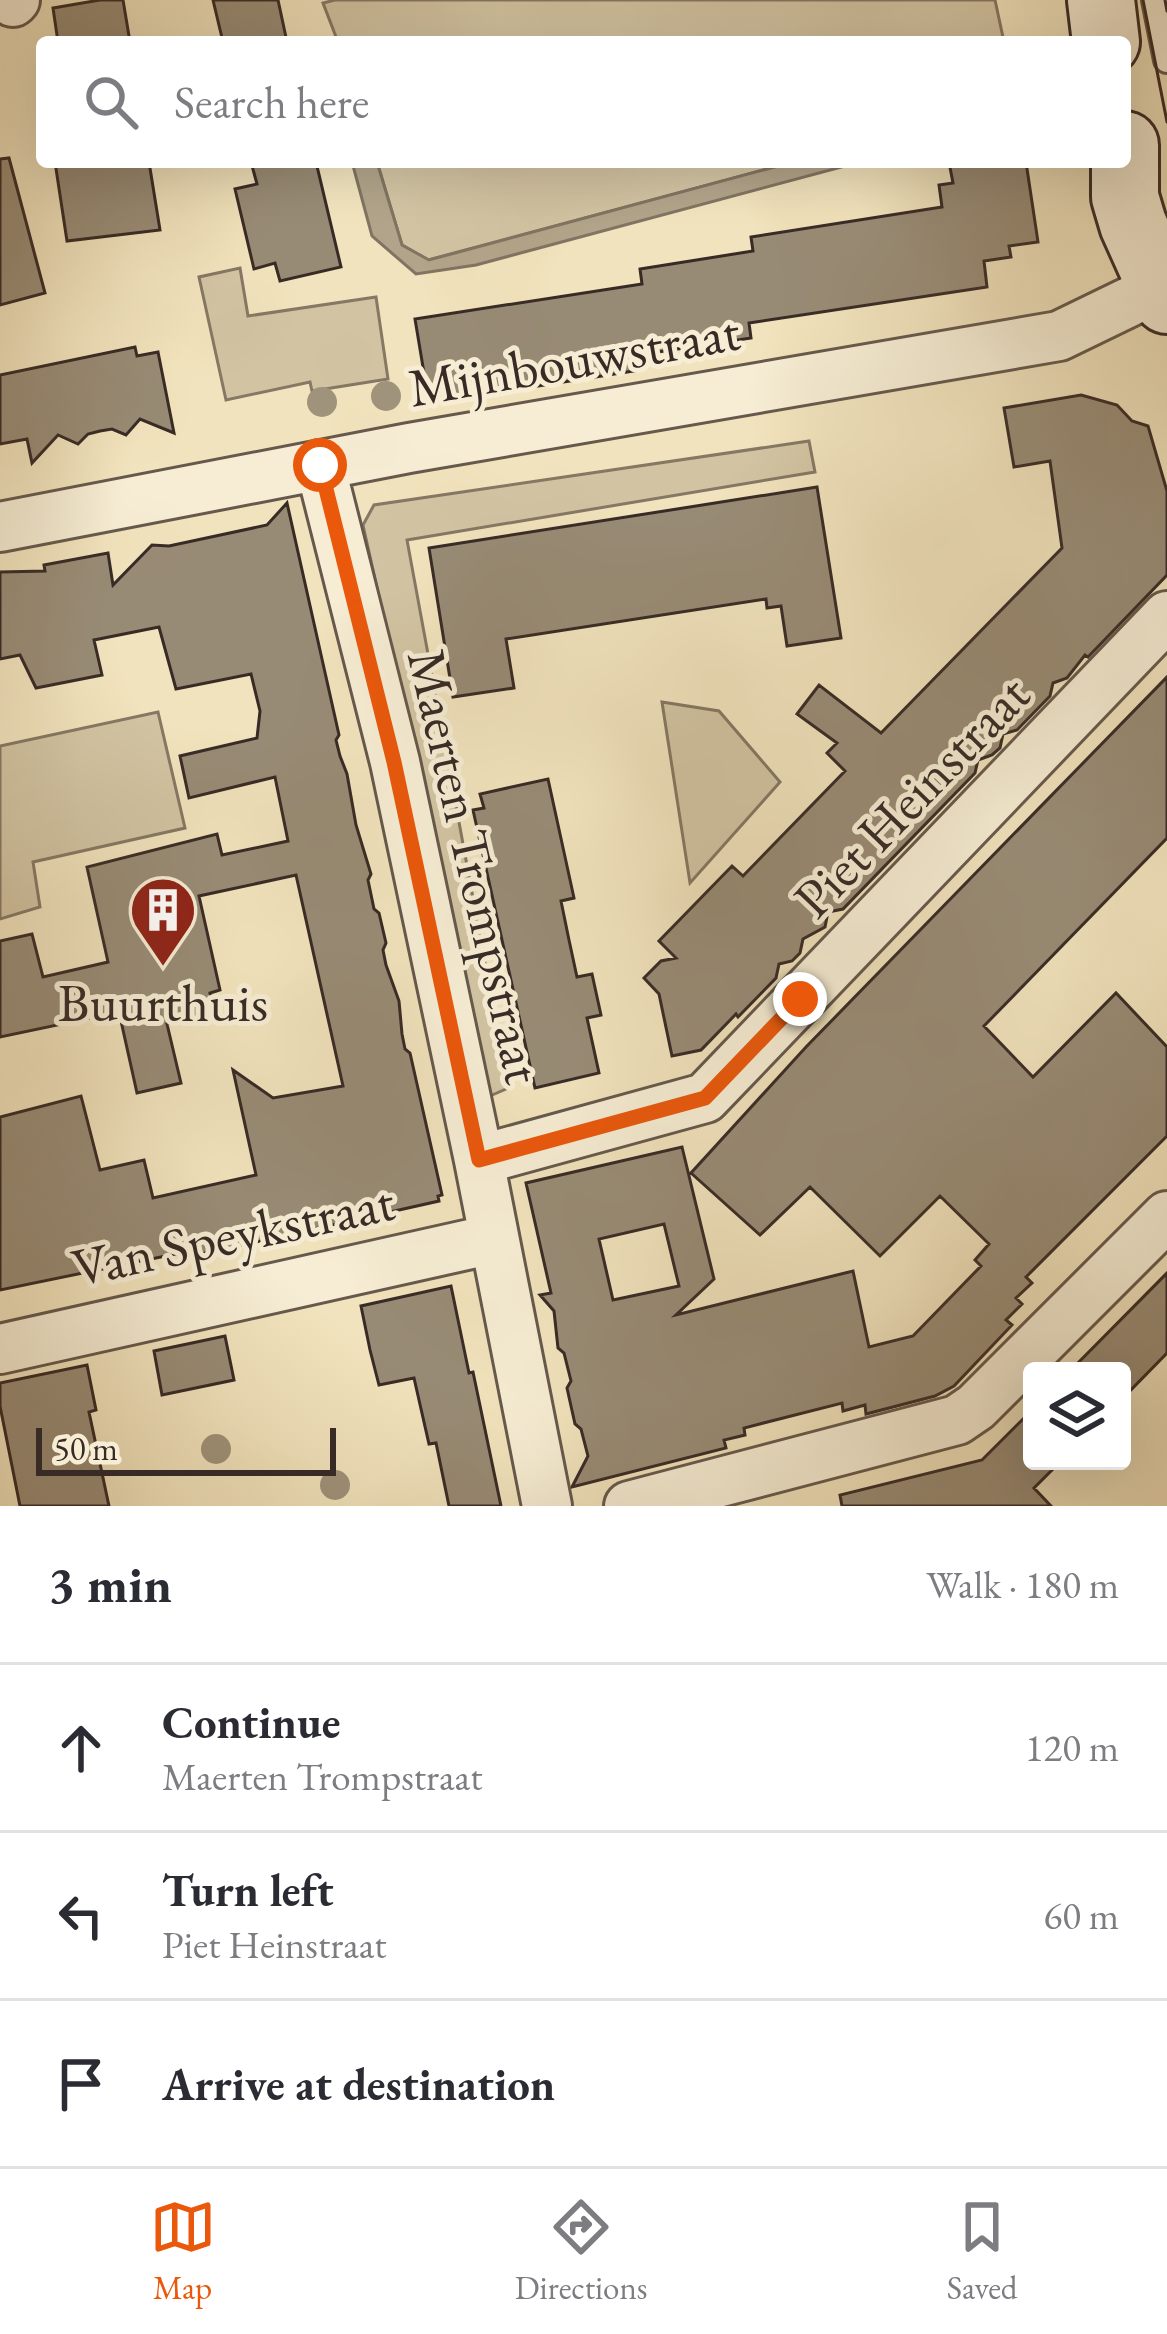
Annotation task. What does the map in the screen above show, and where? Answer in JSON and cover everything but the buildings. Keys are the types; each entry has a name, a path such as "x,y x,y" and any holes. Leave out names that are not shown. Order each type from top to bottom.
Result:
{"main road":[{"path":"1101,0 1105,36"},
{"path":"1126,168 1125,197 1164,275"}],"street":[{"name":"Mijnbouwstraat","path":"0,526 1059,336 1164,275"},
{"name":"Maerten Trompstraat","path":"320,465 394,762 547,1506"},
{"name":"Piet Heinstraat","path":"479,1160 705,1098 1167,616"},
{"path":"629,1506 957,1420 976,1407 1167,1216"},
{"name":"Van Speykstraat","path":"0,1349 493,1239"}],"lane":[{"path":"1155,0 1167,60"}],"shaded area":[{"path":"995,0 1003,36 336,36 323,3"},
{"path":"354,168 379,168 402,245 429,260 771,168 838,168 476,265 416,274 372,236"},
{"path":"379,168 771,168 428,260 402,245"},
{"path":"240,268 248,316 376,297 388,379 312,391 310,382 226,400 199,277"},
{"path":"809,441 815,472 407,540 508,1088 490,1096 363,525 374,505"},
{"path":"662,702 719,711 780,782 690,883"},
{"path":"158,712 185,828 33,862 40,907 0,919 0,746"}],"tram line":[{"path":"1143,0 1167,122"},
{"path":"1165,0 1167,11"}],"place":[{"name":"Buurthuis","path":"163,969"}],"route":[{"path":"320,465 394,762 479,1160 705,1098 800,999"}]}
